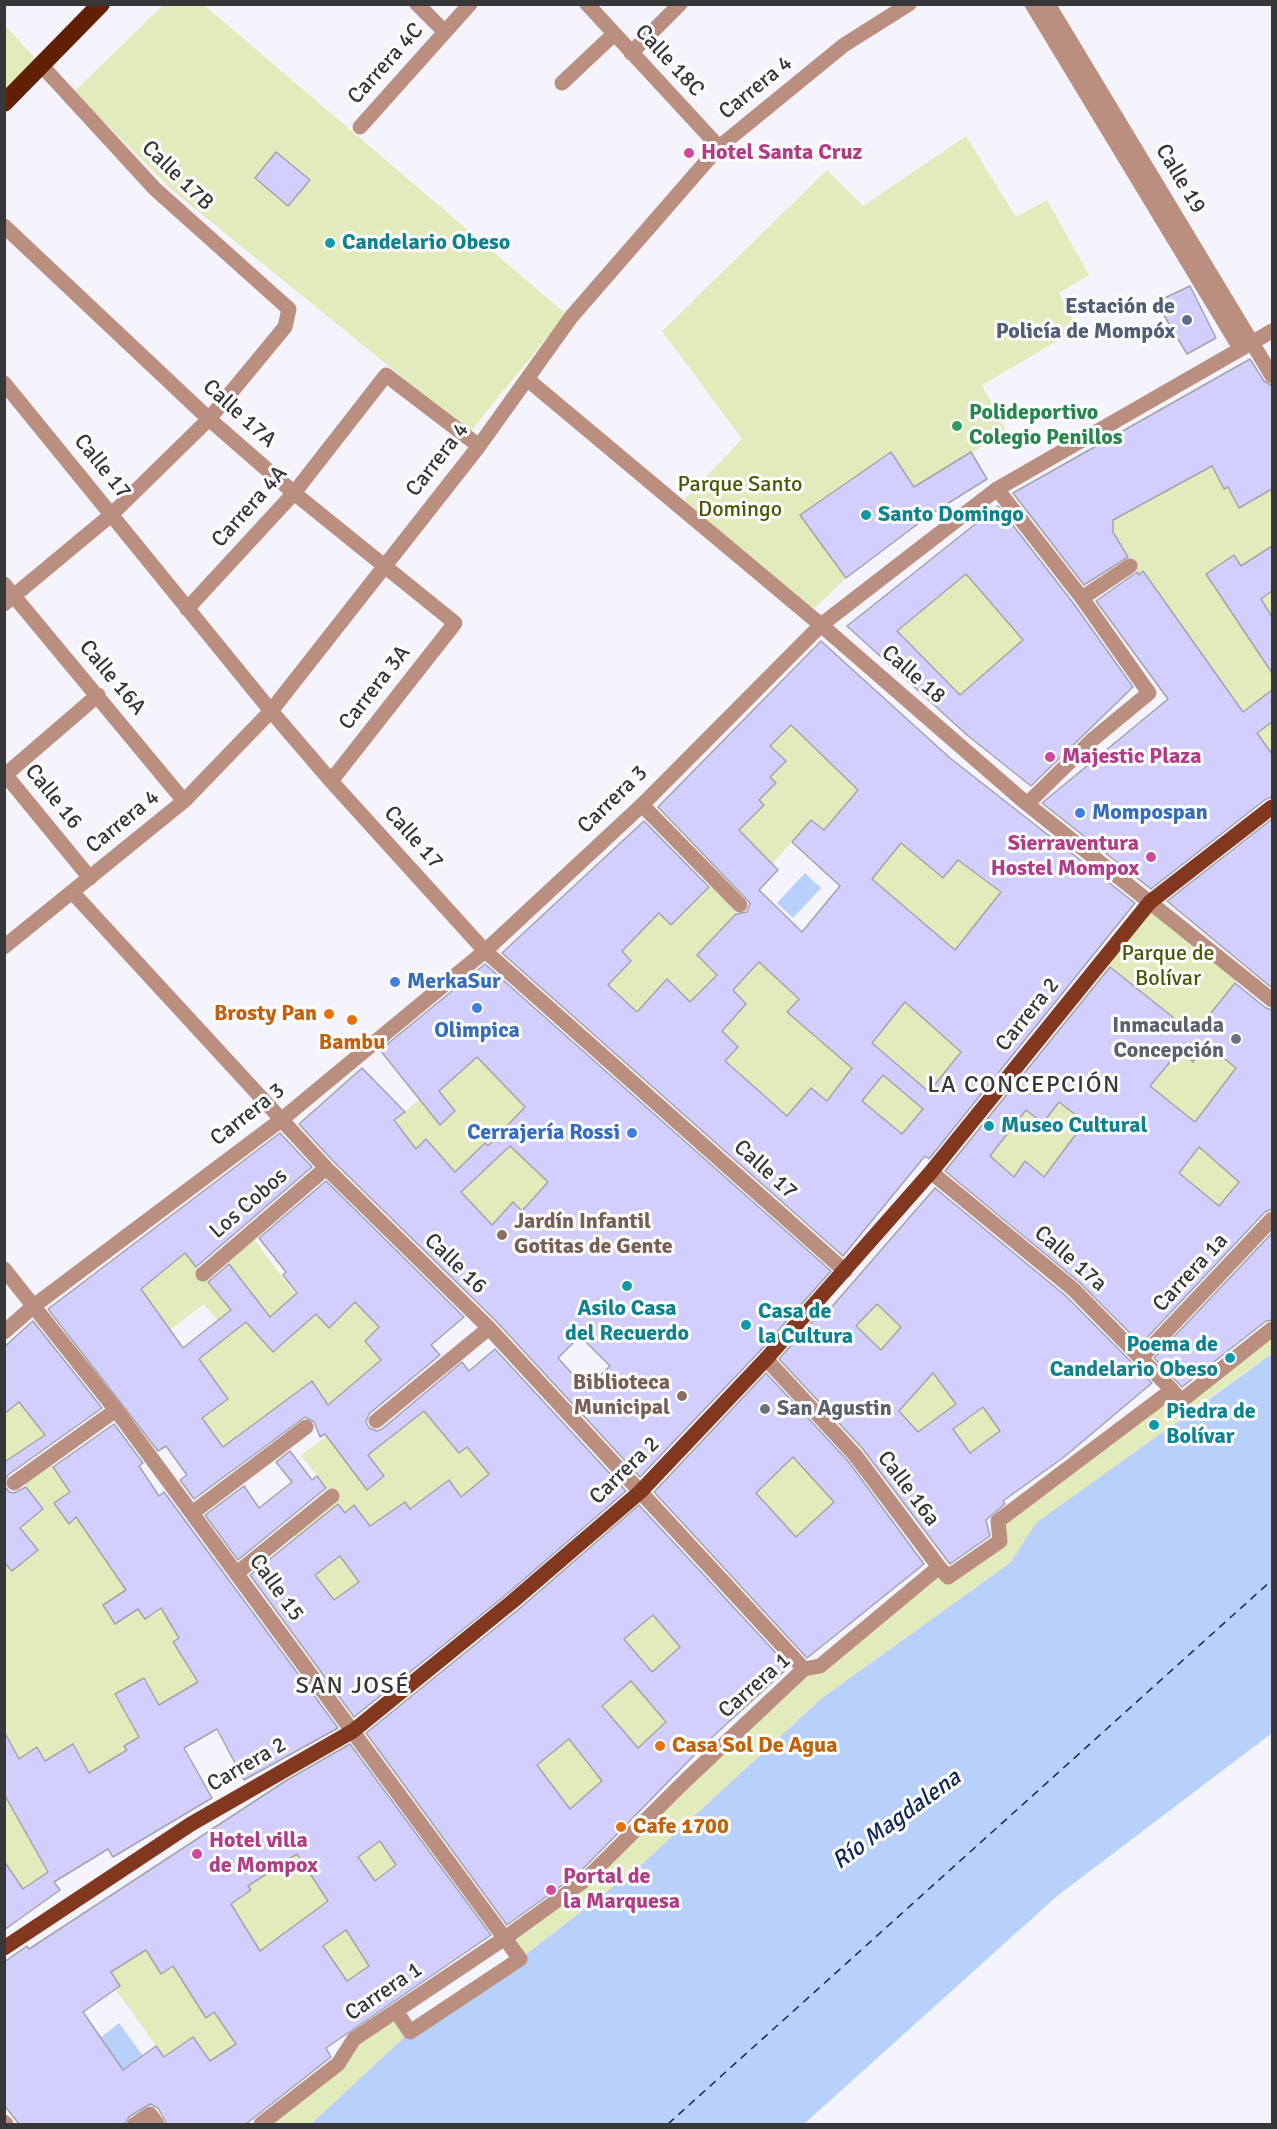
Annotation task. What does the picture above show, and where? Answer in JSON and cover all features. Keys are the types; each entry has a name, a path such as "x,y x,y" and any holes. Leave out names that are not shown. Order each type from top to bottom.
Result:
{"highway":[{"path":"4,103 101,4"}],"main road":[{"name":"Carrera 2","path":"4,1948 191,1824 353,1731 513,1601 640,1492 766,1359 931,1172 1150,902 1272,807"}],"street":[{"path":"417,4 445,32"},
{"name":"Carrera 4C","path":"360,127 470,4"},
{"name":"Calle 18C","path":"586,4 719,147"},
{"path":"631,53 680,4"},
{"name":"Carrera 4","path":"4,947 184,801 271,711 479,446 572,316 719,147 844,45 909,4"},
{"name":"Calle 19","path":"1032,4 1246,345 1272,376"},
{"name":"Calle 19","path":"1048,4 1246,345"},
{"path":"562,83 613,35"},
{"name":"Calle 17B","path":"42,66 154,189 289,309 285,327 209,419"},
{"name":"Calle 17A","path":"4,226 209,419 294,494 455,623"},
{"name":"Carrera 3","path":"4,1332 35,1305 281,1120 485,951 642,805 820,625 997,489 1272,331"},
{"name":"Carrera 4A","path":"187,609 294,494 386,375 479,446"},
{"name":"Calle 18","path":"527,379 820,625 1028,804 1272,1000"},
{"name":"Calle 17","path":"4,383 271,711 331,781 485,951 845,1271"},
{"path":"8,595 111,515 209,419"},
{"path":"997,489 1082,598 1149,693 1092,740 1028,804"},
{"path":"1082,598 1131,566"},
{"name":"Calle 16A","path":"8,595 98,695 184,801"},
{"name":"Carrera 3A","path":"331,781 455,623"},
{"path":"5,775 98,695"},
{"name":"Calle 16","path":"5,775 90,878"},
{"path":"642,805 740,905"},
{"name":"Calle 16","path":"73,893 326,1168 489,1328 804,1669"},
{"name":"Los Cobos","path":"203,1274 326,1168"},
{"name":"Calle 17a","path":"931,1172 1073,1288 1172,1389"},
{"name":"Carrera 1a","path":"1142,1357 1272,1219"},
{"name":"Calle 15","path":"4,1269 117,1410 520,1959 410,2032 396,2011"},
{"path":"376,1420 489,1328"},
{"path":"939,1567 948,1577 1000,1540 998,1521 1172,1389 1181,1401 1272,1329"},
{"name":"Calle 16a","path":"766,1359 855,1455 939,1567"},
{"path":"14,1483 117,1410"},
{"path":"192,1513 306,1427"},
{"path":"237,1573 332,1496"},
{"name":"Carrera 1","path":"261,2124 338,2064 354,2039 505,1938 585,1880 686,1780 804,1669 820,1666 939,1567"},
{"path":"135,2124 153,2119"}],"green space":[{"path":"163,5 204,5 566,314 470,432 173,191 74,92"},
{"path":"4,24 42,66 4,103"},
{"name":"Parque Santo Domingo","path":"966,136 1016,217 1047,200 1089,275 1059,293 1078,329 982,385 1007,432 914,487 891,452 801,515 846,578 815,608 803,604 684,500 742,439 662,331 827,170 863,206"},
{"path":"1211,466 1224,489 1228,487 1239,508 1272,489 1272,546 1241,566 1234,556 1207,574 1272,673 1272,690 1243,712 1144,572 1139,575 1109,523"},
{"path":"966,574 1023,640 960,695 897,631"},
{"path":"1272,591 1272,617 1261,599"},
{"path":"1272,722 1272,754 1257,733"},
{"path":"791,725 858,790 824,830 811,820 772,864 739,830 764,805 759,800 776,783 770,777 785,761 770,746"},
{"path":"901,843 943,878 958,860 1001,892 955,950 872,879"},
{"path":"711,885 737,913 697,955 717,975 690,1002 667,979 637,1012 608,985 631,961 613,942 640,932 659,913 671,925"},
{"name":"Parque de Bolívar","path":"1147,905 1239,978 1193,1034 1101,959"},
{"path":"759,962 799,999 788,1012 852,1068 827,1101 787,1116 725,1061 738,1047 722,1031 733,990"},
{"path":"905,1002 961,1052 929,1092 872,1043"},
{"path":"1206,1044 1236,1068 1195,1122 1149,1086 1180,1050 1193,1061"},
{"path":"477,1057 526,1106 488,1145 485,1143 447,1180 426,1140 416,1149 394,1121 419,1100 440,1125 455,1111 439,1091"},
{"path":"883,1075 923,1109 902,1134 862,1101"},
{"path":"1059,1102 1085,1122 1044,1177 1025,1162 1014,1177 990,1156 1026,1110"},
{"path":"509,1145 535,1169 555,1176 532,1220 513,1202 481,1235 478,1210 461,1192"},
{"path":"1199,1147 1239,1182 1219,1206 1179,1173"},
{"path":"253,1238 295,1294 254,1331 272,1352 311,1318 313,1311 329,1328 355,1302 379,1327 365,1341 381,1360 337,1397 349,1413 340,1422 312,1381 224,1446 202,1418 228,1399 184,1372 228,1335 204,1304 170,1330 140,1289 185,1253 240,1322 260,1305 226,1260"},
{"path":"877,1304 901,1327 881,1350 856,1326"},
{"path":"1272,1329 1272,1354 1193,1409 1028,1536 1010,1563 822,1698 641,1865 520,1959 505,1938 572,1889 804,1669 939,1567 947,1577 1000,1541 998,1521 1172,1390 1181,1401"},
{"path":"946,1360 932,1374 956,1404 908,1440 898,1411 931,1374"},
{"path":"19,1402 45,1435 5,1462 5,1413"},
{"path":"983,1407 1005,1438 983,1443 970,1453 953,1429"},
{"path":"424,1411 459,1453 467,1447 489,1474 461,1497 412,1513 405,1502 370,1526 354,1506 303,1546 290,1531 332,1496 301,1455 327,1436 367,1490 384,1476 368,1455"},
{"path":"793,1457 834,1502 796,1537 756,1493"},
{"path":"52,1465 70,1492 54,1504 69,1524 76,1517 126,1590 103,1605 116,1624 138,1609 161,1608 179,1638 173,1642 197,1683 168,1720 144,1678 115,1694 139,1737 124,1745 127,1750 89,1773 72,1745 45,1761 37,1747 19,1759 5,1731 4,1562 12,1571 37,1550 20,1528 43,1509 24,1484"},
{"path":"340,1556 359,1582 341,1595 344,1615 315,1575"},
{"path":"653,1615 680,1648 652,1672 624,1639"},
{"path":"631,1681 666,1722 638,1748 602,1706"},
{"path":"569,1739 602,1781 570,1809 537,1765"},
{"path":"4,1794 48,1872 23,1889 5,1861"},
{"path":"380,1841 396,1865 375,1881 343,1867"},
{"path":"297,1854 328,1901 260,1951 231,1904 251,1890 248,1886"},
{"path":"346,1930 369,1966 347,1981 323,1946"},
{"path":"146,1950 160,1974 173,1966 206,2017 215,2012 236,2044 210,2061 193,2037 164,2057 116,1990 120,1986 111,1972"},
{"path":"396,2011 410,2032 311,2124 261,2124"}],"water":[{"path":"805,873 821,888 793,918 777,903"},
{"name":"Río Magdalena","path":"1272,1354 1272,1733 1057,1896 804,2124 311,2124 410,2032 520,1959 641,1865 822,1698 1010,1563 1036,1523"},
{"path":"119,2023 143,2056 123,2070 100,2038"}],"building":[{"path":"276,152 310,180 288,206 255,178"},
{"name":"Estación de Policía de Mompóx","path":"1190,286 1216,338 1187,354 1156,302"},
{"path":"1250,359 1264,381 1272,386 1272,489 1239,508 1228,487 1224,489 1212,466 1113,520 1113,532 1128,557 1084,585 1013,493"},
{"name":"Santo Domingo","path":"891,452 914,487 971,452 987,479 931,514 846,578 800,515"},
{"path":"998,506 1074,604 1133,687 1031,786 967,735 847,626","holes":["966,574 1023,640 960,695 897,631"]},
{"path":"1272,546 1272,591 1261,599 1272,617 1272,673 1206,574 1234,555 1241,566"},
{"path":"1143,571 1243,712 1272,690 1272,722 1257,733 1272,754 1272,797 1266,799 1151,889 1042,803 1168,699 1096,601 1137,572 1139,575"},
{"path":"821,641 950,758 1135,903 929,1159 925,1156 843,1256 502,953 644,821 709,887 671,925 659,913 622,951 631,961 608,985 637,1012 667,979 690,1002 717,975 697,955 736,914 747,912 750,903 658,807","holes":["791,725 858,790 824,830 811,820 792,842 840,886 802,932 759,890 778,870 739,830 764,805 759,800 776,783 770,777 786,761 770,746","901,843 943,878 958,860 1001,892 955,950 872,879","759,962 799,999 787,1012 852,1068 827,1101 811,1088 787,1116 725,1061 738,1047 722,1031 746,1004 733,990","905,1002 961,1052 929,1092 872,1043","883,1075 923,1109 902,1134 862,1101"]},
{"path":"1272,819 1272,988 1167,901"},
{"path":"485,964 831,1271 759,1352 640,1477 496,1321 333,1161 299,1124 362,1068 405,1112 394,1120 416,1149 426,1139 455,1172 485,1143 488,1146 525,1107 477,1057 439,1091 455,1111 440,1125 380,1050","holes":["510,1146 548,1182 522,1211 513,1202 492,1225 461,1192","580,1336 610,1366 586,1389 558,1358"]},
{"path":"1110,967 1194,1034 1235,983 1266,1008 1272,1010 1272,1209 1265,1212 1141,1344 1079,1282 945,1171","holes":["1206,1044 1236,1068 1195,1122 1150,1086 1180,1050 1193,1062","1059,1102 1085,1122 1044,1177 1025,1161 1014,1177 990,1156 1026,1110 1043,1123","1199,1147 1239,1182 1219,1206 1179,1173"]},
{"path":"280,1133 312,1167 196,1267 185,1253 141,1289 183,1348 231,1310 208,1282 229,1264 270,1317 297,1293 283,1275 286,1272 259,1238 326,1181 464,1317 431,1345 440,1355 369,1414 366,1422 369,1428 377,1431 382,1429 462,1362 469,1371 495,1349 626,1491 507,1594 354,1717 250,1575 338,1504 345,1513 354,1505 370,1526 405,1502 410,1509 449,1480 461,1497 489,1474 467,1447 459,1453 424,1411 368,1455 384,1476 367,1490 325,1434 320,1437 314,1422 305,1417 194,1499 180,1480 187,1475 166,1446 158,1451 48,1309","holes":["355,1302 379,1327 365,1341 381,1360 328,1405 312,1381 223,1447 202,1418 228,1399 199,1359 246,1322 273,1352 316,1314 329,1328","340,1556 359,1582 334,1600 315,1575"]},
{"path":"935,1188 1066,1296 1152,1383 1064,1457 1003,1501 1005,1504 986,1520 990,1536 950,1564 862,1448 779,1359 825,1307 829,1310","holes":["877,1304 901,1327 881,1350 856,1326","933,1373 956,1404 918,1432 899,1411","983,1407 1000,1431 970,1453 953,1429"]},
{"path":"1272,1233 1272,1320 1266,1321 1182,1387 1154,1358"},
{"path":"33,1321 102,1408 8,1475 4,1482 4,1459 6,1461 45,1435 19,1402 4,1414 4,1347"},
{"path":"766,1373 848,1461 924,1564 807,1658 654,1492","holes":["793,1457 834,1502 796,1537 756,1493"]},
{"path":"114,1424 143,1463 139,1466 159,1496 164,1492 338,1728 244,1780 217,1729 184,1748 212,1798 113,1857 108,1849 54,1882 60,1890 4,1930 4,1861 23,1889 48,1872 4,1794 4,1731 19,1759 37,1747 45,1761 73,1744 89,1773 127,1750 124,1746 139,1737 115,1694 144,1678 159,1705 198,1682 173,1642 179,1638 161,1608 145,1619 138,1609 115,1624 103,1605 126,1590 76,1517 69,1524 54,1503 70,1492 53,1467"},
{"path":"290,1451 312,1480 317,1476 326,1488 238,1560 205,1515 244,1486 259,1508 292,1482 276,1462"},
{"path":"4,1485 9,1492 14,1493 26,1487 43,1509 20,1528 38,1550 12,1571 4,1562"},
{"path":"639,1505 789,1667 709,1740 579,1873 507,1925 366,1733 519,1609","holes":["653,1615 680,1647 652,1672 624,1639","631,1681 666,1722 638,1748 602,1706","569,1739 602,1781 570,1809 537,1765"]},
{"path":"350,1744 491,1935 326,2048 331,2057 246,2124 167,2124 158,2108 150,2104 130,2116 125,2124 19,2124 4,2105 4,1962 27,1946 29,1949 287,1780","holes":["380,1841 396,1865 375,1881 358,1857","297,1854 328,1901 260,1951 231,1904 251,1890 248,1886","346,1930 369,1966 347,1981 323,1946","146,1950 161,1974 173,1966 206,2018 214,2012 236,2044 210,2061 193,2037 164,2057 156,2046 123,2070 83,2012 120,1986 111,1972"]}],"ferry route":[{"path":"668,2124 1272,1580"}],"place":[{"name":"Hotel Santa Cruz","path":"689,153"},
{"name":"Candelario Obeso","path":"330,243"},
{"name":"Estación de Policía de Mompóx","path":"1187,320"},
{"name":"Polideportivo Colegio Penillos","path":"957,426"},
{"name":"Santo Domingo","path":"866,515"},
{"name":"Majestic Plaza","path":"1050,757"},
{"name":"Mompospan","path":"1080,813"},
{"name":"Sierraventura Hostel Mompox","path":"1151,857"},
{"name":"MerkaSur","path":"395,982"},
{"name":"Olimpica","path":"477,1008"},
{"name":"Brosty Pan","path":"329,1014"},
{"name":"Bambu","path":"352,1020"},
{"name":"Inmaculada Concepción","path":"1236,1039"},
{"name":"Museo Cultural","path":"989,1126"},
{"name":"Cerrajería Rossi","path":"632,1133"},
{"name":"Jardín Infantil Gotitas de Gente","path":"502,1235"},
{"name":"Asilo Casa del Recuerdo","path":"627,1286"},
{"name":"Casa de la Cultura","path":"746,1325"},
{"name":"Poema de Candelario Obeso","path":"1230,1358"},
{"name":"Biblioteca Municipal","path":"682,1396"},
{"name":"San Agustin","path":"765,1409"},
{"name":"Piedra de Bolívar","path":"1154,1425"},
{"name":"Casa Sol De Agua","path":"660,1746"},
{"name":"Cafe 1700","path":"621,1827"},
{"name":"Hotel villa de Mompox","path":"197,1854"},
{"name":"Portal de la Marquesa","path":"551,1890"}],"district":[{"name":"LA CONCEPCIÓN","path":"1024,1086"},
{"name":"SAN JOSÉ","path":"353,1687"}]}
